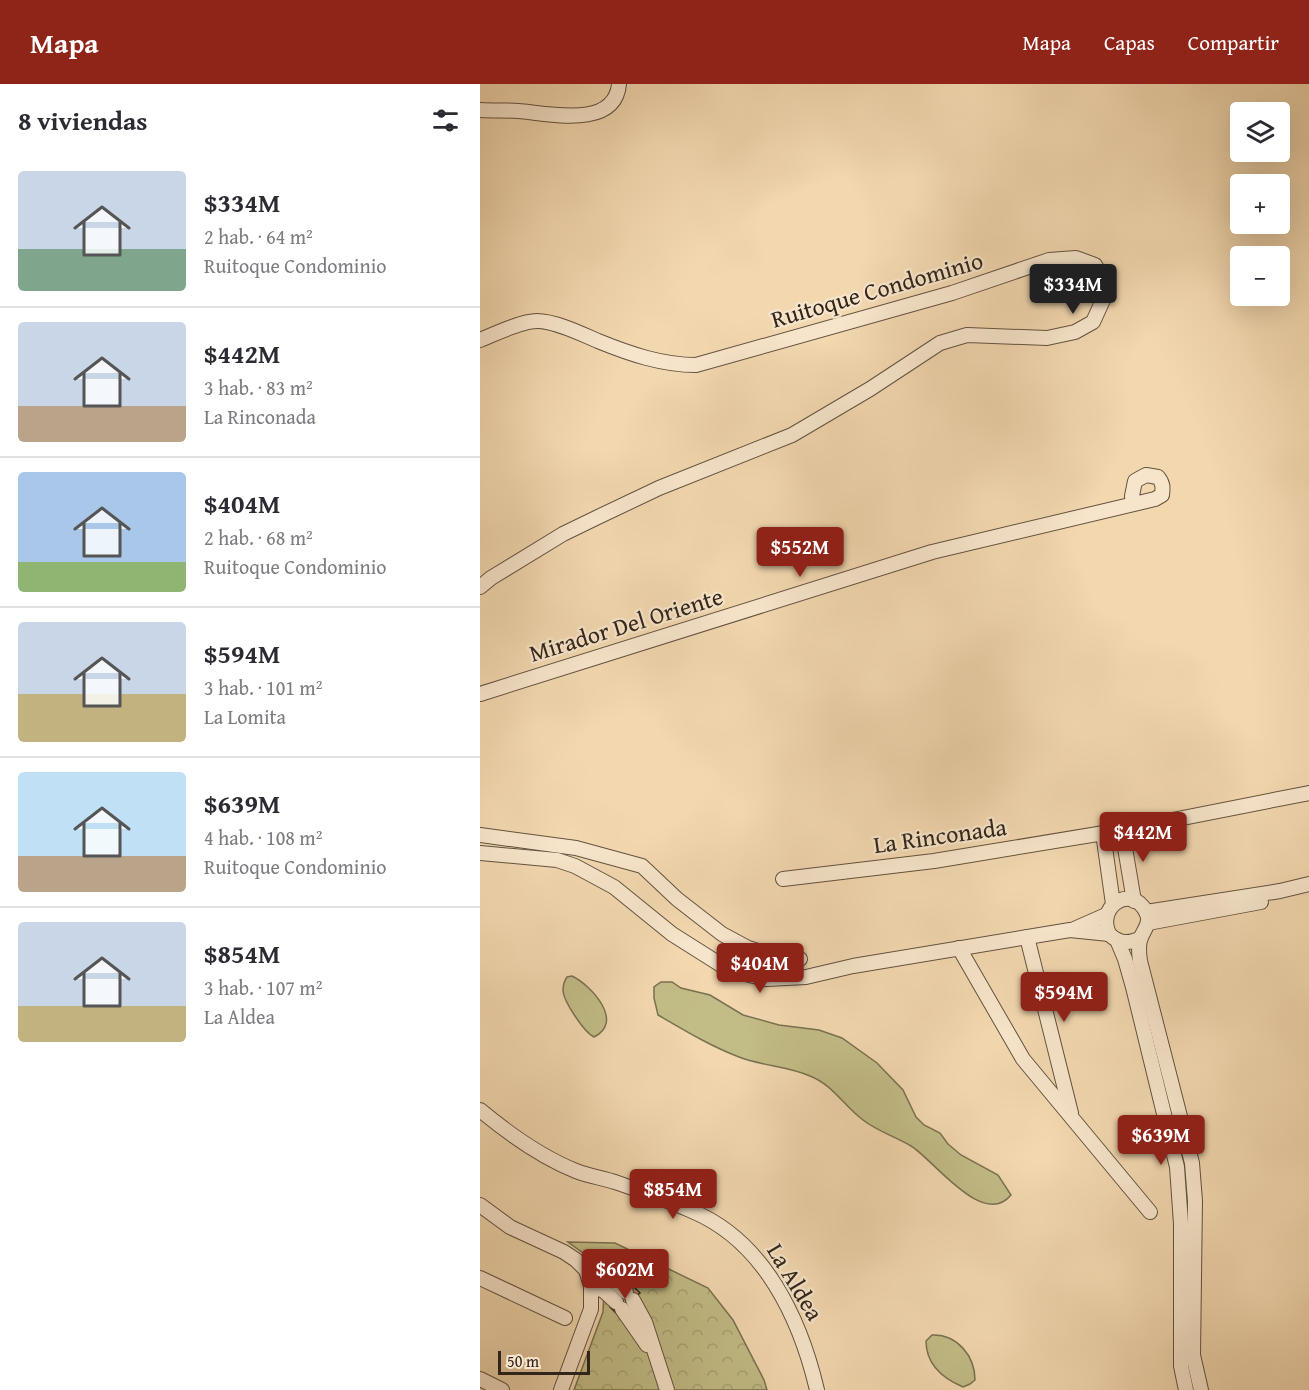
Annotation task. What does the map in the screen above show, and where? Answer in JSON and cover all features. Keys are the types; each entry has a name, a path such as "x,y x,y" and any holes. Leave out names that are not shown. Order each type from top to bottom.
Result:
{"street":[{"path":"480,110 519,111 563,117 594,113 607,107 619,91 619,84"},
{"name":"Ruitoque Condominio","path":"480,340 509,328 537,321 560,326 654,361 696,365 952,293 1049,260 1076,258 1095,266 1105,282 1103,300 1093,322 1075,332 1047,338 967,335 940,343 792,435 659,488 563,534 480,587"},
{"path":"480,699 929,561 1163,501 1162,483 1158,477 1142,476 1135,481 1132,490 1133,503"},
{"name":"Mirador Del Oriente","path":"480,694 932,552 1148,501 1162,495"},
{"name":"La Rinconada","path":"783,879 934,861 1122,830 1309,793"},
{"path":"1122,830 1134,901 1147,918"},
{"path":"1103,833 1109,910 1105,921 1125,959 1177,1167 1181,1224 1181,1366 1186,1390"},
{"path":"480,835 576,848 642,866 677,899 722,934 748,948 775,956 800,959"},
{"path":"480,853 557,860 575,866 614,887 672,934 729,970 766,979 806,977 853,966 1070,930 1109,910 1123,900 1134,901"},
{"path":"1147,918 1309,884"},
{"path":"1147,918 1284,898 1309,891"},
{"path":"1147,918 1141,938 1140,961 1192,1163 1195,1201 1193,1355 1201,1390"},
{"path":"1070,930 1113,937 1129,943 1141,938"},
{"path":"1027,937 1073,1118"},
{"path":"958,948 1013,1045 1150,1212"},
{"name":"La Aldea","path":"480,1110 505,1130 545,1156 576,1171 625,1186 694,1212 717,1223 749,1248 767,1272 798,1325 817,1390"},
{"path":"480,1205 510,1227 564,1252 586,1270 591,1286 591,1309 561,1390"},
{"path":"586,1270 599,1272 610,1278 624,1301 645,1322 667,1390"},
{"path":"480,1278 565,1318"},
{"path":"591,1286 624,1301"},
{"path":"480,1379 502,1390"}],"green space":[{"path":"572,976 588,987 602,1004 606,1013 603,1030 594,1037 580,1023 564,996 564,982 567,977"},
{"path":"661,982 672,982 681,988 710,995 743,1015 779,1025 819,1030 842,1038 877,1063 903,1090 916,1117 924,1125 940,1133 948,1144 961,1155 998,1175 1011,1195 1000,1203 987,1204 973,1198 945,1177 911,1146 863,1120 832,1090 818,1080 802,1073 728,1053 658,1015 654,987"},
{"path":"568,1242 615,1243 708,1288 733,1320 767,1390 574,1390 603,1312 604,1291 599,1272 587,1256"},
{"path":"932,1335 949,1338 963,1348 972,1363 975,1380 963,1387 942,1375 932,1363 927,1349 926,1341"}],"building":[{"path":"633,1286 640,1293 617,1314 610,1307"}]}
